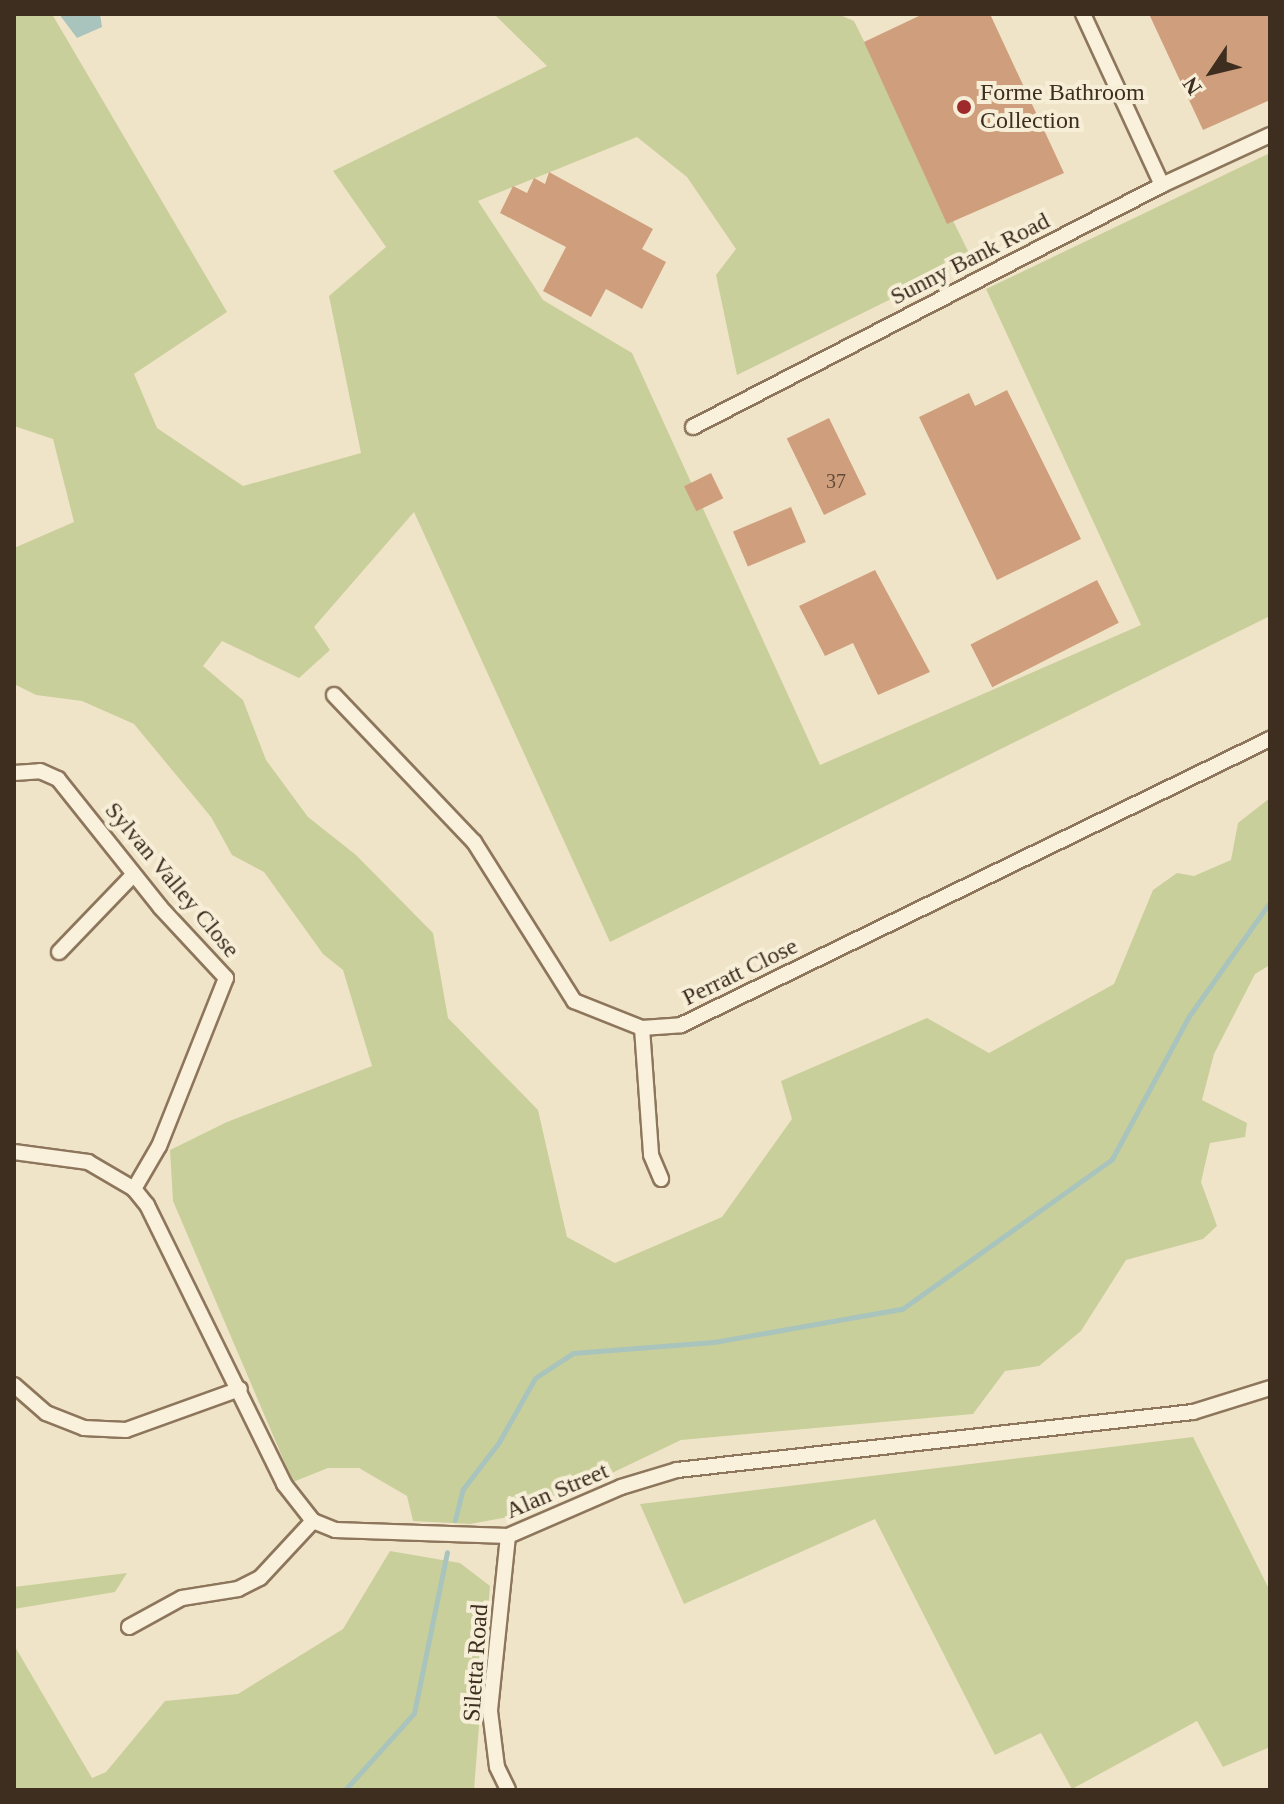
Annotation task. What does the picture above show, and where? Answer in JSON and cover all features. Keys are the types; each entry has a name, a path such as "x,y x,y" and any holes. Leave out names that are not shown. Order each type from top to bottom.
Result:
{"street":[{"path":"1083,14 1162,185"},
{"name":"Sunny Bank Road","path":"693,427 1162,185 1270,135"},
{"name":"Perratt Close","path":"334,695 474,842 574,1001 642,1028 681,1025 1270,739"},
{"name":"Sylvan Valley Close","path":"14,773 40,771 58,779 133,875 221,969 226,988 201,1033 159,1146 134,1189"},
{"path":"59,952 133,875"},
{"path":"642,1028 651,1155 661,1179"},
{"path":"14,1152 88,1162 134,1189 163,1229 284,1484 313,1521 260,1578 238,1589 182,1598 129,1627"},
{"path":"14,1385 46,1413 84,1428 126,1430 240,1389"},
{"name":"Alan Street","path":"313,1521 335,1530 508,1536 621,1487 677,1470 1193,1412 1270,1388"},
{"name":"Siletta Road","path":"508,1536 490,1711 497,1767 508,1790"}],"green space":[{"path":"14,14 52,14 227,312 134,374 157,428 243,486 361,453 329,296 386,247 333,171 547,66 494,14 838,14 854,21 972,259 737,375 716,275 736,249 687,177 637,137 478,201 543,300 632,353 820,765 1141,625 986,289 1270,153 1270,616 610,942 414,512 314,627 330,650 299,678 222,641 203,666 243,700 266,760 308,817 356,855 433,933 448,1018 538,1110 567,1237 615,1263 722,1217 792,1119 781,1081 927,1018 989,1053 1114,984 1153,890 1177,873 1194,876 1231,860 1238,823 1270,798 1270,965 1255,974 1214,1054 1202,1100 1247,1123 1245,1137 1210,1143 1201,1182 1217,1226 1203,1239 1126,1260 1081,1331 1039,1366 1005,1371 973,1414 681,1440 526,1514 470,1524 413,1521 407,1496 359,1468 328,1468 293,1482 173,1201 170,1150 227,1122 372,1066 343,970 323,954 264,872 232,855 211,817 134,724 82,701 36,695 14,684 14,548 74,522 53,439 14,426"},
{"path":"1193,1437 1270,1591 1270,1747 1223,1767 1197,1721 1072,1789 1041,1733 995,1755 875,1519 684,1604 640,1504"},
{"path":"390,1551 460,1563 490,1586 474,1790 14,1790 14,1645 92,1778 106,1772 165,1701 238,1694 343,1629"},
{"path":"127,1573 115,1592 14,1609 14,1587"}],"water":[{"path":"59,14 100,14 102,27 77,38"}],"building":[{"name":"Forme Bathroom Collection","path":"923,14 990,14 1064,173 947,224 864,42"},
{"path":"1149,14 1270,14 1270,100 1203,130"},
{"path":"549,172 653,229 642,249 666,262 642,309 606,289 591,317 543,291 566,247 500,213 513,186 527,193 534,178 545,184"},
{"path":"1007,390 1081,539 997,580 919,417 969,393 975,406"},
{"path":"829,418 866,494 824,515 787,439"},
{"path":"711,473 723,498 696,511 684,486"},
{"path":"791,507 806,542 748,567 733,532"},
{"path":"875,570 930,672 878,695 853,643 825,656 799,606"},
{"path":"1097,580 1119,623 992,687 970,644"}],"waterway":[{"path":"455,1520 463,1489 499,1442 535,1378 573,1353 714,1342 902,1309 1112,1159 1189,1016 1270,902"},
{"path":"345,1790 414,1713 447,1552"}],"place":[{"name":"Forme Bathroom Collection","path":"964,107"}]}
